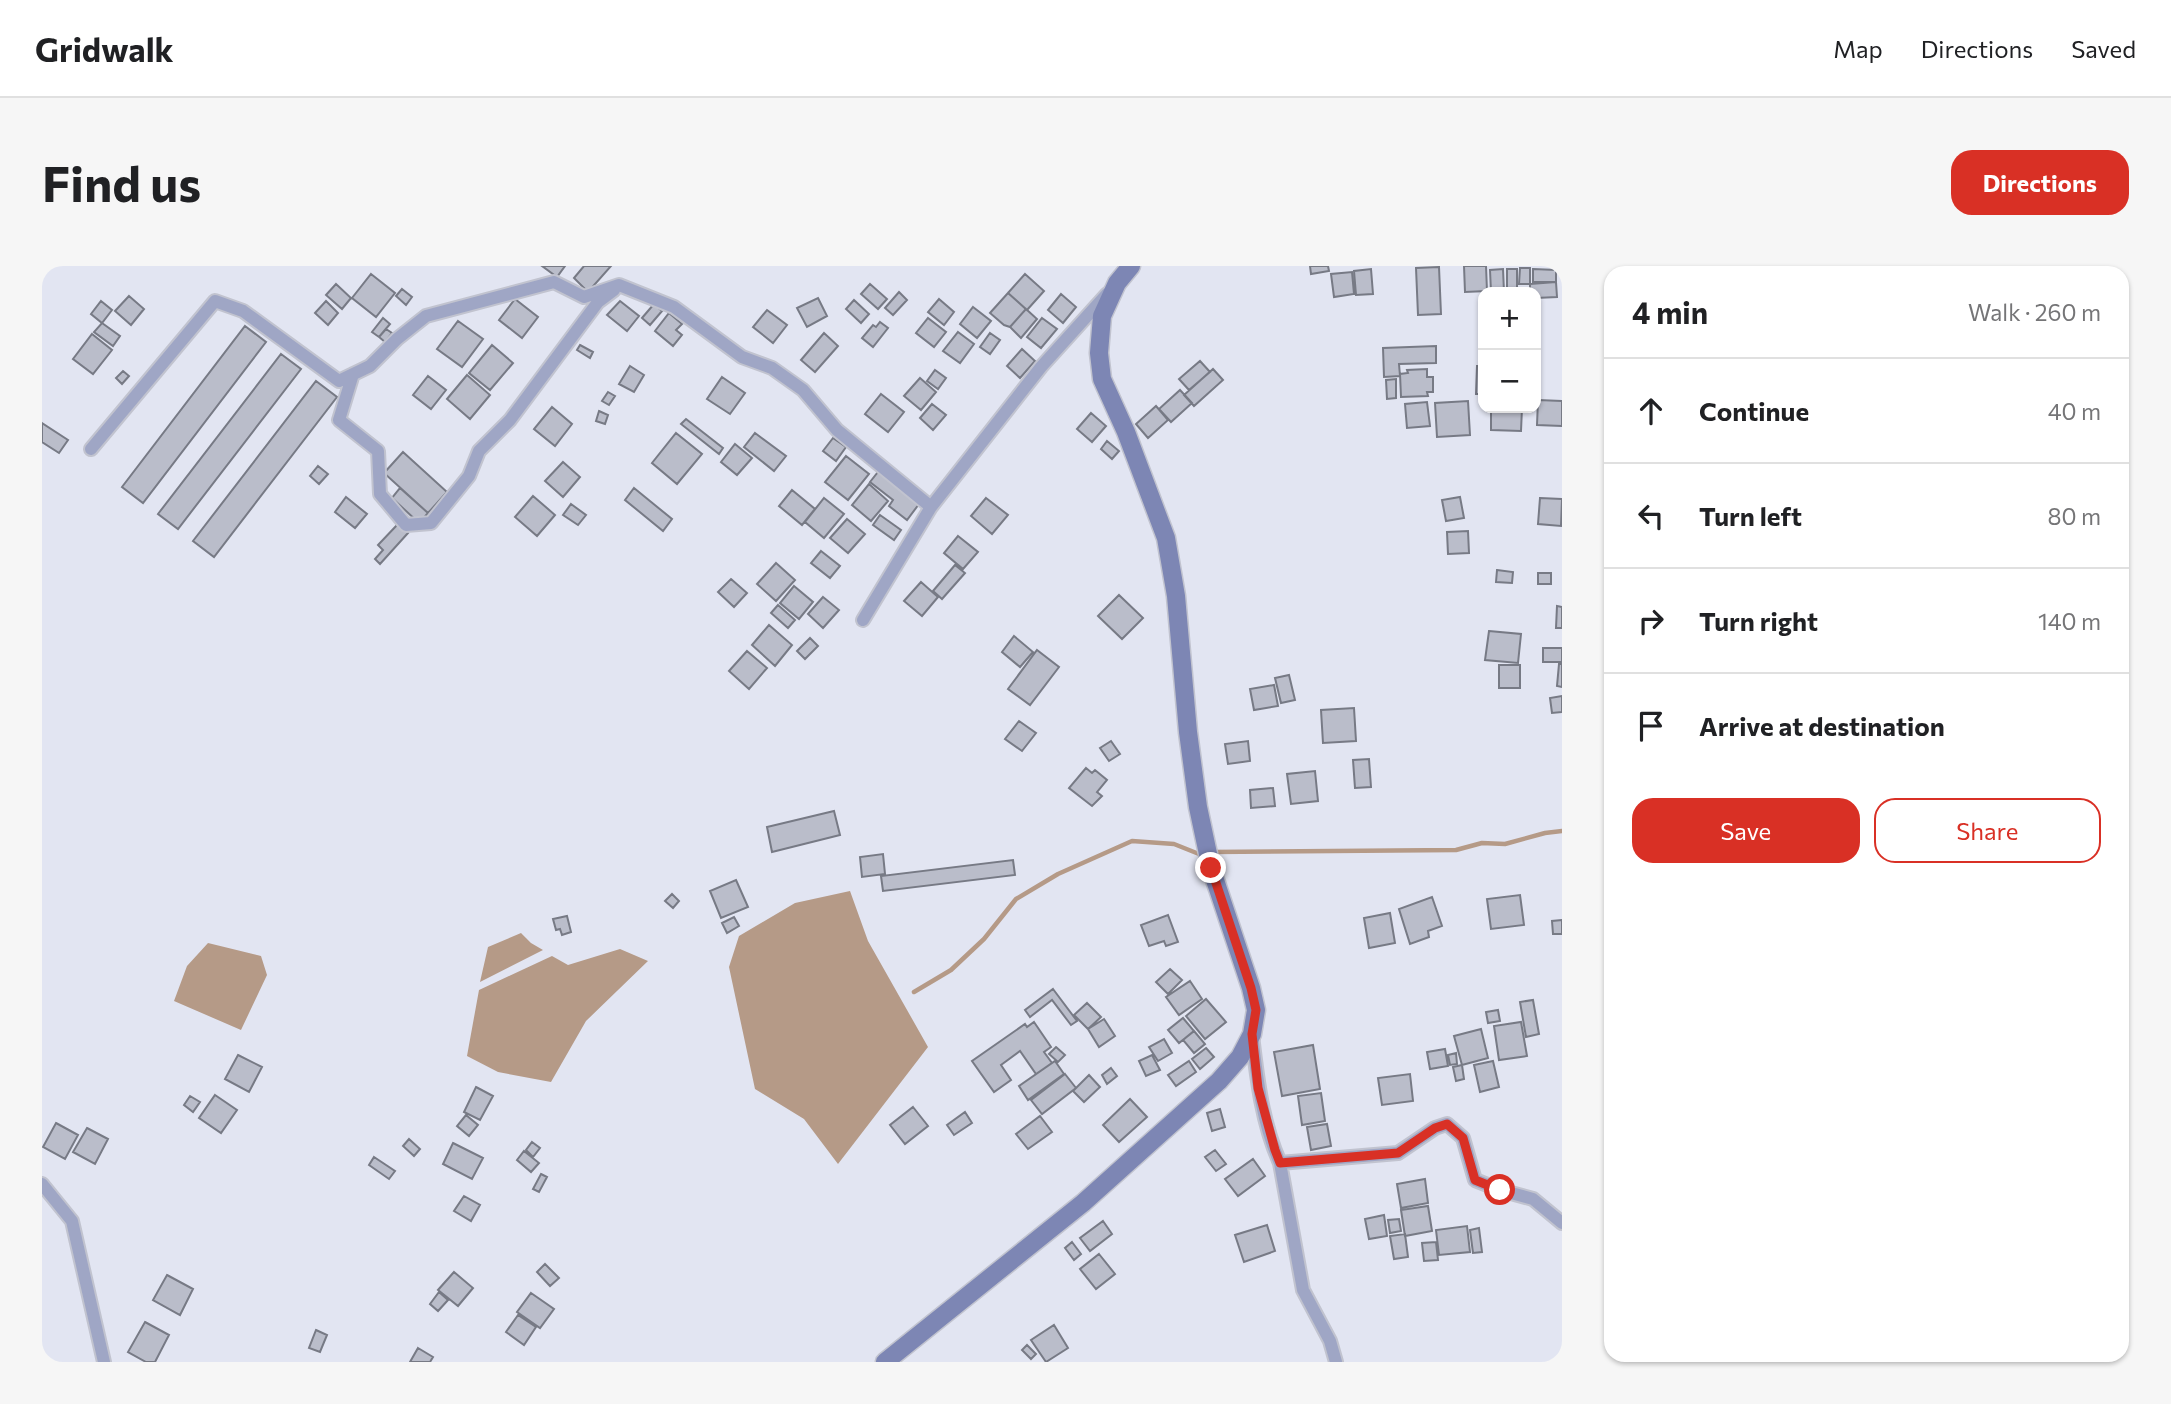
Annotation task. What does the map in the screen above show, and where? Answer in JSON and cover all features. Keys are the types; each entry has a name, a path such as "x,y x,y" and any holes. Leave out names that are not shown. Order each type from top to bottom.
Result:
{"street":[{"path":"863,620 931,507 1041,367 1131,266"},
{"path":"91,449 215,301 243,311 339,381 370,366 397,339 426,316 554,282 584,298 619,285 674,307 742,357 772,368 803,390 837,430 931,507"},
{"path":"1117,283 1102,316 1098,353 1102,380 1131,443 1166,538 1176,596 1192,775 1205,846 1256,1010 1252,1034 1258,1088 1280,1163 1303,1290 1330,1341 1336,1362"},
{"path":"354,374 339,420 378,451 380,494 406,525 431,523 468,477 479,451 510,420 598,303 619,285"},
{"path":"885,1362 1083,1203 1219,1081 1240,1057 1252,1034"},
{"path":"1280,1163 1398,1153 1435,1128 1447,1124 1463,1138 1475,1180 1533,1199 1562,1223"},
{"path":"42,1184 72,1221 104,1362"}],"shaded area":[{"path":"850,891 868,941 928,1047 838,1164 804,1119 755,1089 729,967 739,936 795,903"},
{"path":"521,933 543,950 480,982 488,947"},
{"path":"208,943 261,956 267,975 241,1030 174,1001 187,966"},
{"path":"620,949 648,961 586,1021 551,1082 498,1072 467,1056 479,990 552,956 568,965"}],"building":[{"path":"542,266 565,266 557,277"},
{"path":"584,266 611,266 588,292 574,278"},
{"path":"1310,266 1328,266 1329,271 1311,274"},
{"path":"1464,266 1486,266 1487,287 1478,287 1478,291 1465,292"},
{"path":"1439,267 1441,314 1418,315 1416,268"},
{"path":"1520,268 1530,268 1530,284 1519,284"},
{"path":"1371,269 1373,294 1356,295 1354,271"},
{"path":"1503,269 1504,287 1491,287 1490,270"},
{"path":"1507,269 1517,269 1517,287 1507,287"},
{"path":"1533,269 1556,270 1556,282 1533,282"},
{"path":"1352,272 1354,294 1334,297 1331,274"},
{"path":"371,274 395,293 376,317 352,298"},
{"path":"1025,274 1044,291 1027,310 1008,293"},
{"path":"1556,282 1557,297 1541,298 1541,287 1530,287 1530,284"},
{"path":"336,284 351,298 342,309 326,295"},
{"path":"870,284 887,299 878,309 861,294"},
{"path":"402,289 412,297 406,305 396,296"},
{"path":"899,292 907,300 893,315 885,308"},
{"path":"1008,293 1026,309 1010,327 990,313"},
{"path":"1061,294 1076,307 1063,323 1048,310"},
{"path":"129,296 144,309 131,325 115,311"},
{"path":"818,298 827,316 807,327 797,308"},
{"path":"515,299 538,317 522,338 499,320"},
{"path":"939,299 954,312 944,325 928,312"},
{"path":"854,300 869,314 861,323 846,309"},
{"path":"101,301 112,310 102,323 91,314"},
{"path":"326,301 338,313 328,325 315,313"},
{"path":"620,301 639,316 627,331 607,315"},
{"path":"654,304 662,311 650,325 642,318"},
{"path":"973,307 991,321 977,338 960,324"},
{"path":"1026,309 1037,319 1021,338 1010,327"},
{"path":"767,310 787,325 773,343 753,327"},
{"path":"669,313 682,324 676,330 682,335 673,346 655,331"},
{"path":"383,318 390,324 379,337 372,332"},
{"path":"928,318 946,332 934,347 916,333"},
{"path":"1042,318 1057,329 1041,348 1027,337"},
{"path":"458,321 483,339 462,367 437,349"},
{"path":"880,322 888,328 873,347 862,338 873,325 876,327"},
{"path":"102,323 120,336 113,346 94,332"},
{"path":"245,326 266,342 143,503 122,487"},
{"path":"386,329 392,333 385,342 379,337"},
{"path":"958,332 974,344 960,363 943,351"},
{"path":"824,333 838,346 815,372 801,360"},
{"path":"990,333 1000,340 990,354 980,347"},
{"path":"92,334 112,350 93,374 73,359"},
{"path":"492,345 513,363 490,390 469,373"},
{"path":"580,345 593,352 590,358 577,350"},
{"path":"1436,346 1436,363 1399,364 1400,376 1384,377 1383,348"},
{"path":"1022,349 1035,361 1020,378 1007,366"},
{"path":"281,354 301,369 178,529 158,514"},
{"path":"1200,361 1210,372 1189,390 1179,379"},
{"path":"630,366 644,375 634,392 619,384"},
{"path":"1477,366 1478,366 1478,394"},
{"path":"1213,369 1223,380 1194,406 1184,395"},
{"path":"1427,369 1427,377 1433,377 1433,392 1427,392 1428,396 1401,397 1400,374 1408,373 1407,370"},
{"path":"935,370 946,378 938,389 927,381"},
{"path":"123,371 129,376 122,384 116,378"},
{"path":"467,375 490,395 470,419 447,399"},
{"path":"428,376 446,390 431,409 413,395"},
{"path":"722,377 745,393 730,414 707,399"},
{"path":"920,378 936,392 921,410 904,396"},
{"path":"1396,379 1396,398 1387,399 1386,380"},
{"path":"316,381 337,397 214,557 193,541"},
{"path":"1180,390 1192,403 1171,422 1159,409"},
{"path":"608,392 615,396 609,405 602,401"},
{"path":"881,394 904,412 888,432 865,414"},
{"path":"1541,400 1562,401 1562,426 1537,425"},
{"path":"1468,401 1470,435 1437,437 1435,403"},
{"path":"1427,402 1430,426 1407,428 1405,404"},
{"path":"932,404 946,415 933,430 920,418"},
{"path":"1156,406 1168,420 1148,438 1136,424"},
{"path":"552,407 572,424 555,446 534,429"},
{"path":"599,411 608,415 605,424 596,421"},
{"path":"1091,413 1106,426 1092,442 1077,429"},
{"path":"1491,413 1522,413 1521,431 1491,430"},
{"path":"686,419 723,448 719,454 681,424"},
{"path":"42,423 68,440 59,453 42,442"},
{"path":"676,433 702,454 677,484 652,463"},
{"path":"755,433 786,456 774,471 744,447"},
{"path":"833,438 846,447 836,461 823,451"},
{"path":"1107,441 1119,451 1112,459 1101,449"},
{"path":"735,444 752,458 737,475 721,462"},
{"path":"403,452 447,492 428,513 384,473"},
{"path":"846,456 869,474 848,500 825,482"},
{"path":"563,462 580,477 563,497 545,481"},
{"path":"318,466 328,474 319,484 310,476"},
{"path":"878,472 919,504 907,520 889,506 893,500 870,482"},
{"path":"869,484 888,501 871,521 852,505"},
{"path":"400,488 428,513 419,523 392,498"},
{"path":"634,488 672,519 663,531 625,500"},
{"path":"792,490 815,509 802,525 779,506"},
{"path":"533,496 555,515 537,536 515,517"},
{"path":"346,497 367,514 355,528 335,512"},
{"path":"1460,497 1464,518 1446,521 1442,500"},
{"path":"824,498 844,514 824,538 805,522"},
{"path":"986,498 1008,515 992,534 971,516"},
{"path":"1540,498 1562,499 1561,526 1538,524"},
{"path":"571,504 586,515 578,525 563,515"},
{"path":"880,515 901,530 894,540 873,525"},
{"path":"847,519 865,534 848,553 830,538"},
{"path":"398,524 408,533 380,564 375,559 383,550 378,545"},
{"path":"1468,531 1469,553 1448,554 1447,532"},
{"path":"958,536 978,552 963,569 944,553"},
{"path":"821,551 840,566 830,578 811,563"},
{"path":"776,563 795,580 776,601 757,584"},
{"path":"955,565 965,573 942,599 933,591"},
{"path":"1497,570 1513,572 1512,583 1496,582"},
{"path":"1538,573 1551,573 1551,584 1538,584"},
{"path":"731,579 747,593 734,607 718,592"},
{"path":"921,582 938,597 922,616 904,601"},
{"path":"794,586 813,602 799,619 780,603"},
{"path":"1119,595 1143,618 1122,639 1098,616"},
{"path":"823,597 839,610 823,628 808,614"},
{"path":"778,605 795,620 788,628 771,613"},
{"path":"1557,606 1562,607 1562,628 1556,628"},
{"path":"769,625 792,645 775,666 752,645"},
{"path":"1489,631 1521,634 1518,663 1485,660"},
{"path":"1014,636 1033,652 1020,667 1002,652"},
{"path":"810,638 818,646 805,659 797,651"},
{"path":"1543,648 1562,648 1562,662 1543,662"},
{"path":"1037,650 1059,667 1030,705 1008,689"},
{"path":"747,651 767,668 749,689 729,671"},
{"path":"1559,664 1562,664 1562,687 1557,686"},
{"path":"1499,665 1520,665 1520,688 1499,688"},
{"path":"1289,675 1295,700 1281,703 1275,678"},
{"path":"1274,685 1278,706 1254,710 1250,689"},
{"path":"1562,696 1562,712 1552,713 1550,698"},
{"path":"1354,708 1356,741 1323,743 1321,710"},
{"path":"1019,721 1036,733 1022,751 1005,739"},
{"path":"1111,741 1120,754 1109,761 1100,748"},
{"path":"1248,741 1250,761 1228,764 1225,744"},
{"path":"1369,759 1371,787 1355,788 1353,760"},
{"path":"1086,768 1092,773 1095,770 1107,780 1097,792 1102,796 1092,806 1069,788"},
{"path":"1315,771 1318,801 1291,804 1287,774"},
{"path":"1273,788 1275,806 1251,808 1250,790"},
{"path":"834,811 840,835 772,852 767,827"},
{"path":"883,854 885,874 862,877 860,857"},
{"path":"1013,860 1015,875 883,891 881,876"},
{"path":"736,880 748,907 721,918 710,891"},
{"path":"672,894 679,901 673,908 665,901"},
{"path":"1520,895 1524,925 1491,929 1487,899"},
{"path":"1432,897 1442,926 1428,931 1429,937 1410,944 1399,909"},
{"path":"1390,913 1395,943 1369,948 1364,918"},
{"path":"1168,915 1178,942 1166,946 1164,941 1149,946 1141,925"},
{"path":"567,916 571,932 562,935 560,929 556,930 553,919"},
{"path":"734,917 739,926 727,933 722,923"},
{"path":"1562,920 1562,934 1553,934 1552,921"},
{"path":"1170,969 1182,980 1168,994 1156,982"},
{"path":"1190,981 1202,999 1179,1015 1166,997"},
{"path":"1053,989 1077,1021 1071,1025 1052,1000 1030,1017 1025,1010"},
{"path":"1206,999 1226,1022 1205,1039 1186,1016"},
{"path":"1533,1000 1539,1034 1526,1037 1520,1002"},
{"path":"1087,1003 1101,1017 1088,1029 1074,1015"},
{"path":"1498,1010 1500,1021 1488,1023 1486,1012"},
{"path":"1183,1018 1194,1031 1179,1043 1168,1030"},
{"path":"1104,1019 1115,1036 1099,1047 1088,1029"},
{"path":"1034,1022 1051,1047 1044,1052 1052,1063 1036,1074 1020,1051 1001,1065 1011,1080 994,1092 972,1061 1025,1024 1027,1027"},
{"path":"1521,1022 1527,1056 1499,1060 1494,1026"},
{"path":"1481,1029 1488,1058 1462,1065 1454,1036"},
{"path":"1194,1031 1205,1044 1194,1053 1183,1040"},
{"path":"1164,1039 1172,1053 1158,1061 1149,1047"},
{"path":"1313,1045 1320,1089 1282,1096 1274,1052"},
{"path":"1056,1047 1065,1055 1058,1062 1049,1054"},
{"path":"1206,1048 1214,1057 1200,1069 1192,1059"},
{"path":"1445,1049 1448,1066 1430,1069 1427,1052"},
{"path":"1456,1053 1457,1064 1450,1065 1448,1055"},
{"path":"238,1055 262,1067 249,1092 225,1079"},
{"path":"1152,1055 1160,1070 1146,1076 1139,1061"},
{"path":"1055,1061 1064,1074 1028,1100 1019,1086"},
{"path":"1189,1061 1196,1072 1176,1086 1168,1075"},
{"path":"1493,1061 1499,1087 1480,1092 1474,1065"},
{"path":"1462,1065 1464,1079 1456,1081 1453,1067"},
{"path":"1111,1068 1117,1076 1107,1084 1102,1075"},
{"path":"1065,1074 1076,1088 1042,1114 1031,1100"},
{"path":"1410,1074 1413,1101 1382,1105 1378,1078"},
{"path":"1089,1075 1100,1087 1084,1102 1073,1091"},
{"path":"476,1087 493,1096 480,1120 464,1112"},
{"path":"1321,1093 1325,1121 1302,1125 1298,1096"},
{"path":"215,1095 237,1110 221,1133 199,1118"},
{"path":"190,1096 200,1102 193,1112 184,1105"},
{"path":"1130,1099 1147,1117 1119,1142 1103,1125"},
{"path":"913,1107 928,1126 905,1144 890,1125"},
{"path":"1220,1109 1225,1127 1212,1131 1207,1113"},
{"path":"965,1112 972,1123 954,1135 947,1125"},
{"path":"466,1115 478,1125 469,1136 457,1126"},
{"path":"1040,1116 1052,1132 1028,1149 1016,1134"},
{"path":"56,1123 78,1135 65,1159 43,1147"},
{"path":"1327,1124 1331,1146 1311,1150 1307,1127"},
{"path":"87,1128 108,1139 95,1164 73,1152"},
{"path":"409,1139 420,1149 414,1156 403,1146"},
{"path":"532,1142 540,1148 533,1157 526,1150"},
{"path":"453,1143 483,1158 472,1179 443,1164"},
{"path":"1215,1150 1226,1164 1216,1171 1205,1157"},
{"path":"524,1151 539,1163 531,1172 517,1160"},
{"path":"374,1157 395,1171 389,1179 369,1165"},
{"path":"1253,1159 1265,1176 1238,1196 1225,1179"},
{"path":"541,1174 547,1177 539,1192 533,1189"},
{"path":"1425,1179 1428,1203 1401,1208 1397,1184"},
{"path":"464,1196 480,1205 471,1221 454,1211"},
{"path":"1428,1206 1432,1231 1405,1236 1401,1210"},
{"path":"1384,1215 1387,1236 1369,1239 1365,1219"},
{"path":"1399,1219 1401,1231 1390,1233 1388,1220"},
{"path":"1103,1221 1112,1234 1090,1251 1080,1238"},
{"path":"1267,1225 1275,1251 1244,1262 1235,1235"},
{"path":"1467,1226 1470,1252 1439,1255 1436,1230"},
{"path":"1479,1228 1482,1252 1473,1253 1470,1230"},
{"path":"1405,1234 1408,1257 1394,1259 1390,1236"},
{"path":"1072,1242 1081,1254 1074,1260 1065,1248"},
{"path":"1436,1242 1438,1260 1424,1261 1422,1243"},
{"path":"1099,1254 1115,1274 1096,1289 1080,1269"},
{"path":"545,1264 559,1278 550,1286 537,1272"},
{"path":"454,1272 473,1288 458,1306 438,1290"},
{"path":"167,1275 193,1289 180,1315 153,1300"},
{"path":"439,1292 448,1300 438,1311 430,1304"},
{"path":"531,1293 554,1309 540,1328 517,1312"},
{"path":"518,1315 536,1327 524,1345 506,1332"},
{"path":"145,1322 169,1335 155,1362 146,1362 128,1352"},
{"path":"1054,1325 1068,1348 1046,1362 1031,1340"},
{"path":"316,1330 327,1335 320,1352 309,1348"},
{"path":"1027,1345 1036,1354 1031,1359 1022,1350"},
{"path":"418,1348 433,1357 430,1362 410,1362"}],"waterway":[{"path":"1211,852 1456,850 1482,843 1505,844 1562,831"},
{"path":"914,992 951,970 984,939 1016,899 1058,874 1132,841 1174,844 1202,854"}],"route":[{"path":"1211,868 1251,988 1256,1010 1252,1034 1258,1088 1280,1163 1398,1153 1435,1128 1447,1124 1463,1138 1475,1180 1500,1190"}]}
